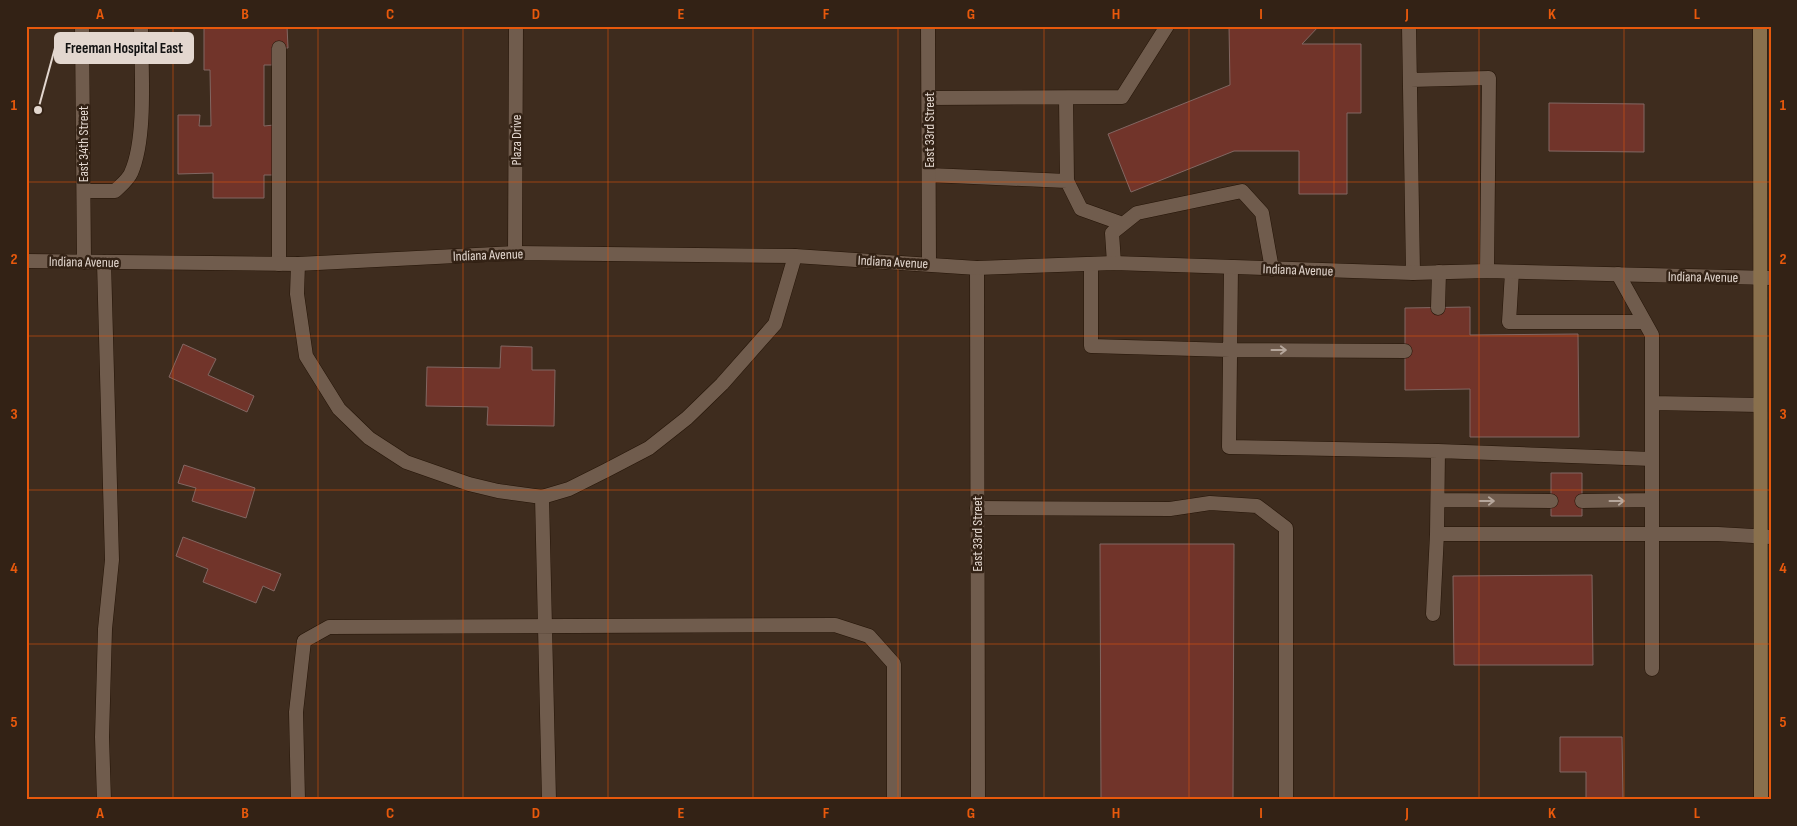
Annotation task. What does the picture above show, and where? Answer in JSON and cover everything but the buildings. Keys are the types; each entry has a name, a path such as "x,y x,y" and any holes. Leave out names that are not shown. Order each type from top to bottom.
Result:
{"main road":[{"path":"1760,26 1765,278 1760,404 1766,537 1766,748 1762,800"}],"street":[{"name":"East 34th Street","path":"82,26 84,262"},
{"path":"84,191 115,191 130,175 137,150 141,109 142,26"},
{"name":"Plaza Drive","path":"516,26 516,253"},
{"name":"East 33rd Street","path":"928,26 929,264"},
{"path":"929,98 1122,97 1167,26"},
{"path":"1409,26 1413,273"},
{"path":"279,48 279,264"},
{"path":"1410,80 1489,78 1487,271"},
{"path":"1066,98 1067,181 1081,210 1123,224"},
{"path":"929,175 1067,181"},
{"path":"1114,264 1112,233 1137,213 1242,191 1262,213 1272,269"},
{"name":"Indiana Avenue","path":"26,261 298,264 516,253 795,256 977,268 1114,264 1413,273 1487,271 1765,278"},
{"path":"298,264 297,294 306,356 339,408 370,438 406,462 460,481 498,491 542,497 569,489 649,448 687,418 722,384 775,324 795,256"},
{"path":"104,262 112,560 104,638 102,737 104,800"},
{"path":"1092,264 1091,346 1230,350 1405,351"},
{"path":"1231,267 1229,447 1438,451 1652,459"},
{"name":"East 33rd Street","path":"977,268 978,800"},
{"path":"1438,308 1439,272"},
{"path":"1512,272 1509,322 1644,322"},
{"path":"1618,274 1652,335 1652,669"},
{"path":"1652,404 1760,404"},
{"path":"1433,614 1437,534 1438,451"},
{"path":"542,497 549,800"},
{"path":"1438,500 1551,501"},
{"path":"1582,501 1652,500"},
{"path":"977,508 1170,509 1210,503 1256,506 1286,528 1286,800"},
{"path":"1437,534 1718,534 1766,537"},
{"path":"298,800 296,712 304,641 329,627 546,625 835,625 869,636 894,664 894,800"}],"place":[{"name":"Freeman Hospital East","path":"38,110"}]}
